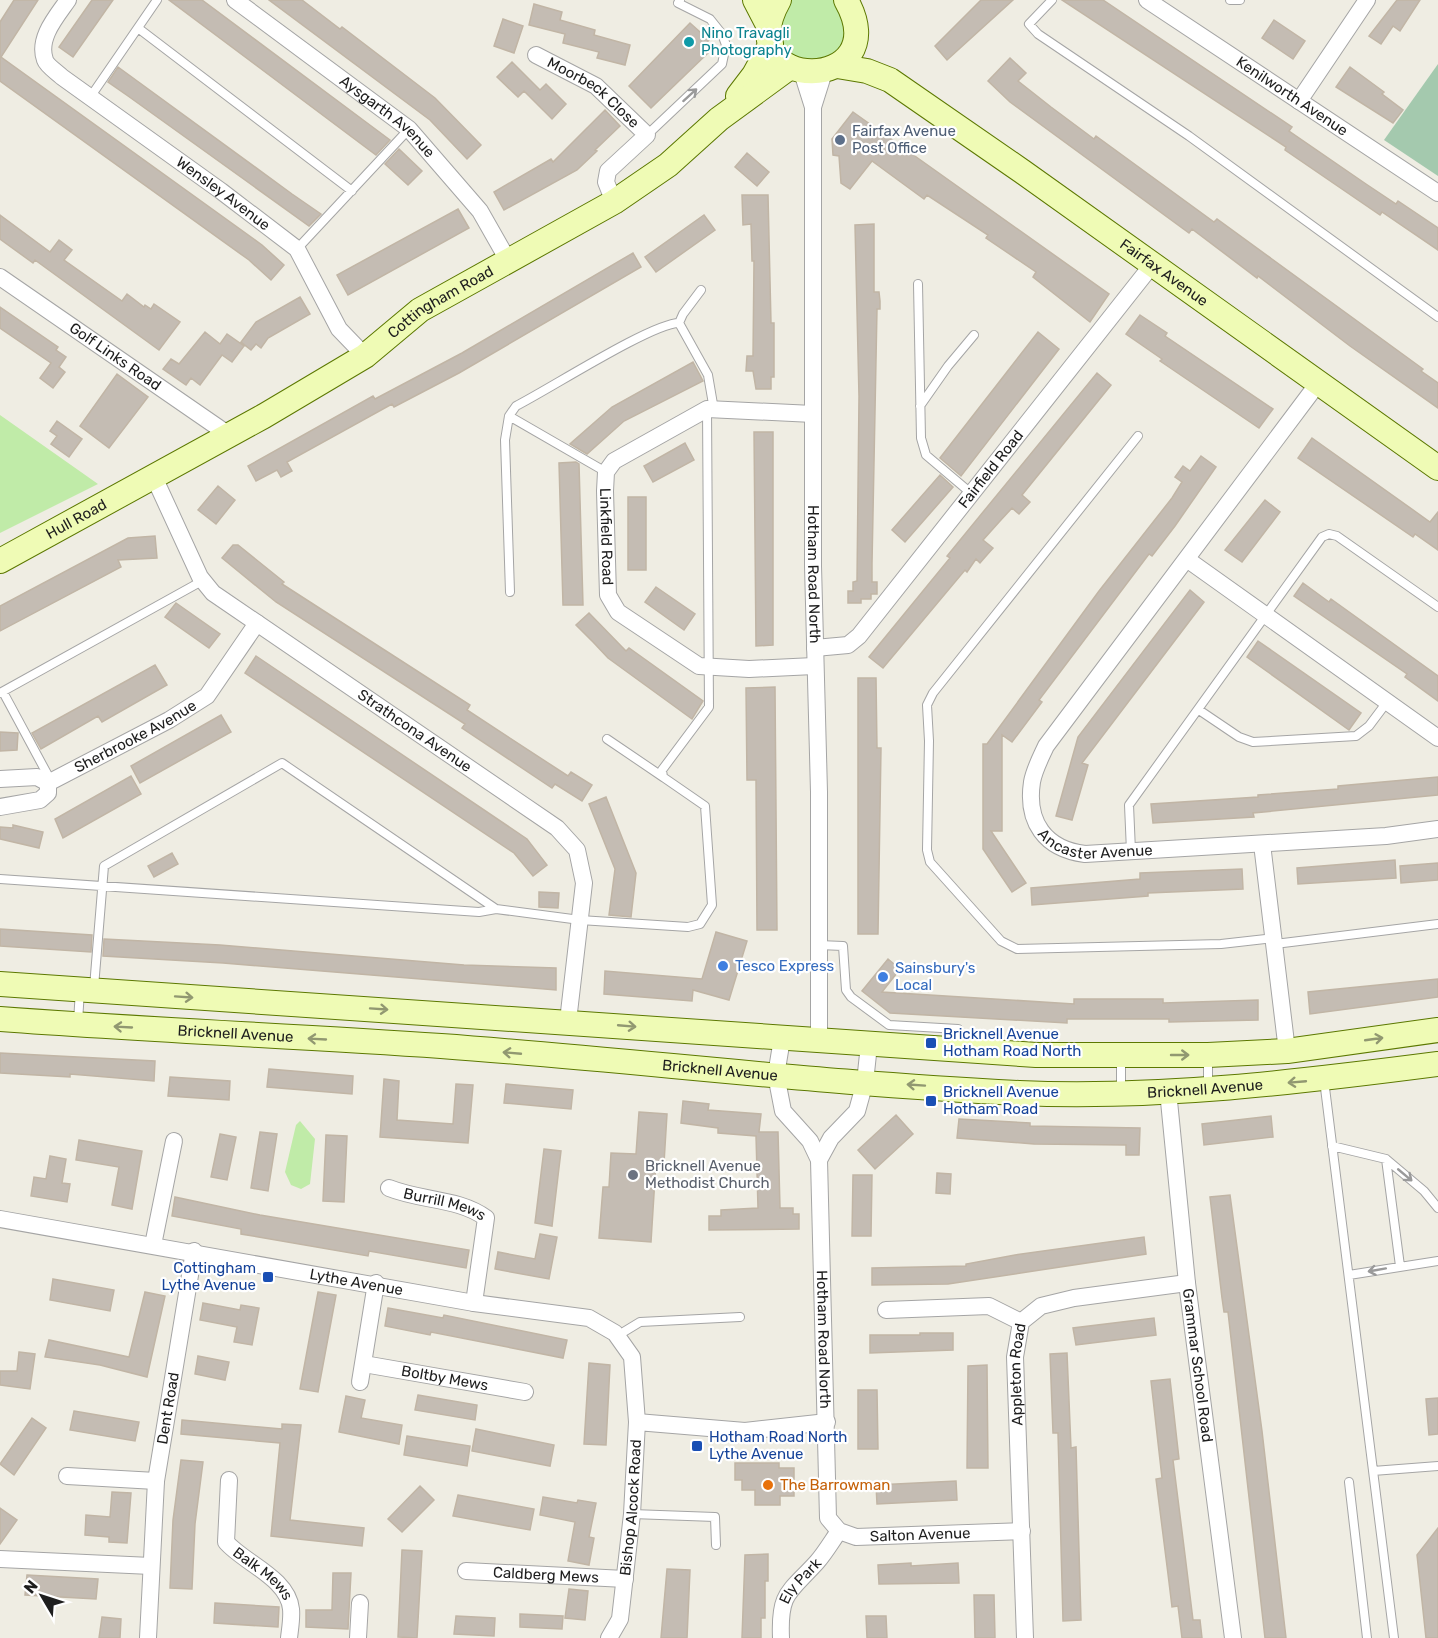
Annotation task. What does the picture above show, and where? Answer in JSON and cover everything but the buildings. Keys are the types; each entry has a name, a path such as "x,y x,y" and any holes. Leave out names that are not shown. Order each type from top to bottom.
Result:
{"street":[{"name":"Wensley Avenue","path":"68,0 49,27 43,46 45,61 62,76 297,249 339,329 365,356"},
{"name":"Aysgarth Avenue","path":"235,0 409,129 480,211 509,262"},
{"path":"755,0 778,58 813,69"},
{"name":"Cottingham Road","path":"154,477 365,356 420,310 614,202 668,165 719,119 754,75 779,0"},
{"name":"Kenilworth Avenue","path":"1147,0 1438,194"},
{"path":"1299,101 1367,0"},
{"name":"Cottingham Road","path":"719,119 851,50 856,12"},
{"name":"Fairfax Avenue","path":"856,12 866,51 890,80"},
{"name":"Moorbeck Close","path":"535,55 596,86 647,135"},
{"name":"Fairfax Avenue","path":"813,69 867,70 890,80 1438,468"},
{"name":"Hotham Road North","path":"813,69 814,666 819,792 819,1041"},
{"path":"614,202 606,182 608,171 647,135"},
{"name":"Fairfield Road","path":"814,648 848,645 859,636 1152,265"},
{"name":"Golf Links Road","path":"0,277 229,435"},
{"name":"Ancaster Avenue","path":"1319,382 1188,560 1046,746 1032,781 1032,805 1036,826 1048,840 1065,852 1075,853 1386,836 1438,829"},
{"path":"710,410 813,414"},
{"name":"Linkfield Road","path":"710,410 614,461 606,472 609,595 618,612 699,666 749,669 814,666"},
{"name":"Hull Road","path":"0,561 154,477"},
{"name":"Strathcona Avenue","path":"154,477 202,582 213,593 328,674 557,828 576,850 584,884 568,1021"},
{"path":"1188,560 1438,738"},
{"name":"Sherbrooke Avenue","path":"0,807 40,800 48,793 50,783 169,720 207,696 257,623"},
{"path":"0,779 37,777 50,783"},
{"path":"1262,844 1287,1051"},
{"name":"Bricknell Avenue","path":"0,984 87,990 443,1030 776,1076 1022,1093 1208,1090 1324,1079 1438,1064"},
{"name":"Bricknell Avenue","path":"0,1019 78,1025 443,1030 568,1021 869,1045 1121,1055 1208,1055 1287,1051 1438,1030"},
{"name":"Hotham Road North","path":"782,1039 776,1076 783,1111 810,1141 819,1160 828,1518 839,1531"},
{"path":"819,1160 831,1138 857,1111 866,1082 869,1045"},
{"name":"Grammar School Road","path":"1168,1091 1187,1283 1233,1638"},
{"path":"153,1245 174,1141"},
{"name":"Burrill Mews","path":"389,1188 407,1195 472,1208 486,1218 474,1303"},
{"name":"Lythe Avenue","path":"0,1219 376,1283 474,1303 589,1318 617,1336 632,1357 637,1422"},
{"name":"Dent Road","path":"148,1638 156,1481 194,1251"},
{"path":"360,1382 376,1283"},
{"name":"Appleton Road","path":"1025,1638 1015,1357 1021,1322 1041,1306 1074,1298 1187,1283"},
{"path":"886,1310 989,1306 1021,1322"},
{"name":"Boltby Mews","path":"364,1364 525,1392"},
{"name":"Bishop Alcock Road","path":"609,1638 620,1619 632,1514 637,1422 745,1431 827,1422"},
{"path":"67,1476 156,1481"},
{"name":"Balk Mews","path":"229,1480 226,1542 236,1554 282,1587 291,1608 289,1638"},
{"name":"Salton Avenue","path":"839,1531 856,1537 1022,1531"},
{"name":"Ely Park","path":"781,1638 782,1602 795,1582 818,1562 839,1531"},
{"path":"0,1559 152,1566"},
{"name":"Caldberg Mews","path":"466,1571 625,1579"},
{"path":"358,1638 360,1603"}],"lane":[{"path":"90,96 157,0"},
{"path":"647,135 722,64 726,45 722,34 710,20 678,3 680,0"},
{"path":"1052,0 1029,24 1038,34 1189,136 1438,317"},
{"path":"1230,0 1240,0"},
{"path":"138,28 352,191"},
{"path":"297,249 409,129"},
{"path":"918,284 921,438 926,455 972,494"},
{"path":"663,777 662,770 709,707 710,410 708,375 680,323 683,314 701,290"},
{"path":"510,592 505,440 510,416 516,406 647,334 670,323 680,323"},
{"path":"920,406 936,381 974,335"},
{"path":"510,416 606,472"},
{"path":"1138,436 933,693 927,705 929,741 927,850 930,862 1000,941 1017,949 1275,941 1438,924"},
{"path":"1131,851 1129,805 1322,537 1329,534 1337,536 1438,607"},
{"path":"50,783 1,693 202,582"},
{"path":"1199,710 1239,737 1253,742 1356,736 1369,726 1388,702"},
{"path":"0,879 479,912 496,909 580,920 687,927 699,924 707,916 712,905 705,806 607,740"},
{"path":"78,1025 87,990 103,887 104,866 282,763 496,909"},
{"path":"819,945 843,946 846,990 879,1019 889,1025 958,1029 959,1050"},
{"path":"1121,1055 1121,1092"},
{"path":"1208,1055 1208,1090"},
{"path":"1324,1079 1395,1638"},
{"path":"1332,1146 1386,1159 1424,1191 1438,1208"},
{"path":"1386,1159 1400,1266"},
{"path":"1349,1275 1438,1261"},
{"path":"617,1336 639,1322 740,1317"},
{"path":"1374,1471 1438,1466"},
{"path":"1349,1482 1367,1638"},
{"path":"632,1514 715,1517 716,1545"}],"green space":[{"path":"791,0 834,0 845,13 844,45 828,60 795,60 784,46 777,23 779,15"},
{"path":"1438,64 1438,176 1384,140"},
{"path":"0,415 98,484 0,533"},
{"path":"300,1121 315,1139 310,1184 301,1189 291,1185 285,1172 296,1125"}],"place":[{"name":"Nino Travagli Photography","path":"689,42"},
{"name":"Fairfax Avenue Post Office","path":"840,140"},
{"name":"Tesco Express","path":"723,966"},
{"name":"Sainsbury's Local","path":"883,977"},
{"name":"Bricknell Avenue Hotham Road North","path":"931,1043"},
{"name":"Bricknell Avenue Hotham Road","path":"931,1101"},
{"name":"Bricknell Avenue Methodist Church","path":"633,1175"},
{"name":"Cottingham Lythe Avenue","path":"268,1277"},
{"name":"Hotham Road North Lythe Avenue","path":"697,1446"},
{"name":"The Barrowman","path":"768,1485"}]}
